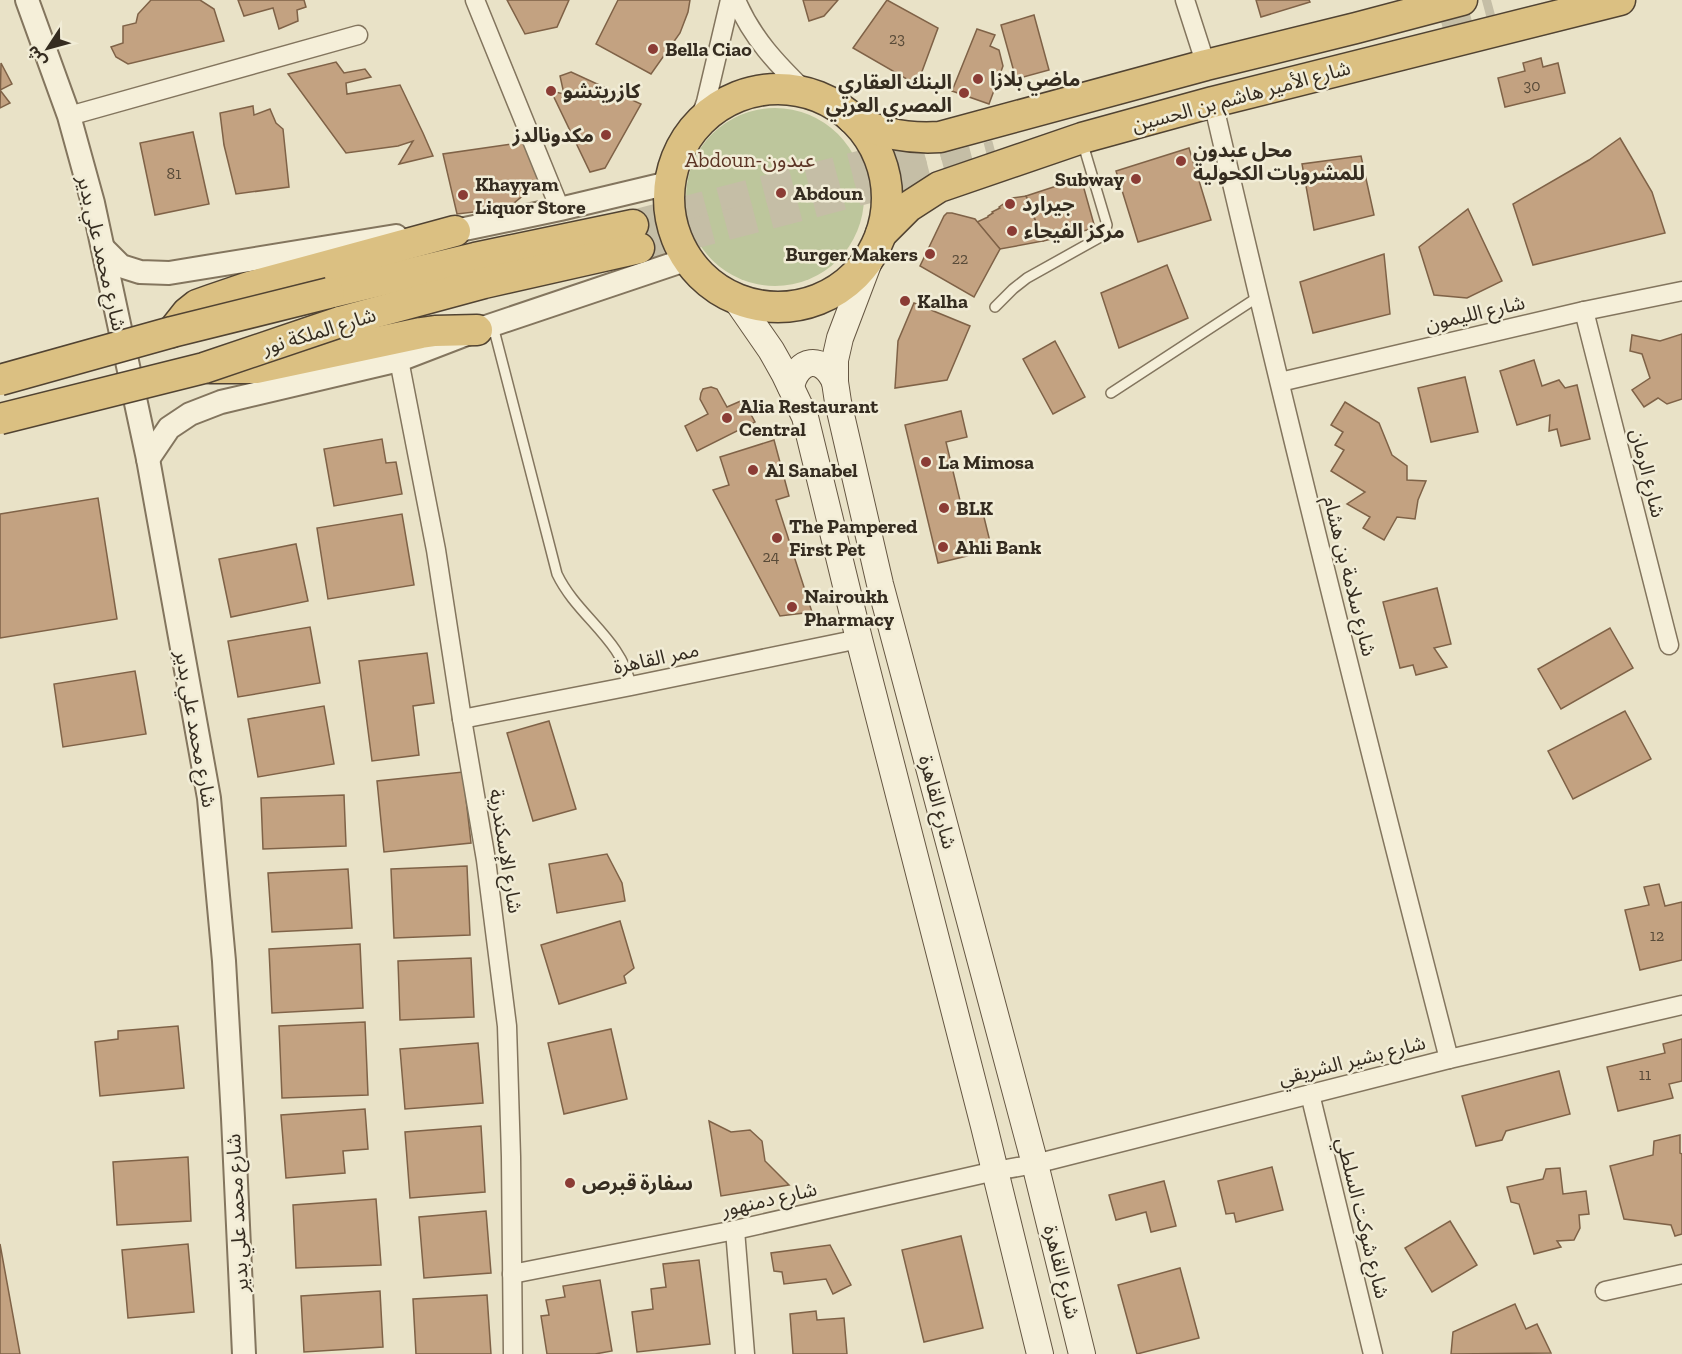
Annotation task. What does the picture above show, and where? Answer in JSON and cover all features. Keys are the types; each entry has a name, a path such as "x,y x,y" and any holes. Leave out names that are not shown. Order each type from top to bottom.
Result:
{"highway":[{"name":"شارع الأمير هاشم بن الحسين","path":"1462,0 1206,64 940,137 909,137 864,125 831,102 806,92 777,88 749,92 722,103 699,121 680,149 669,183 669,209 675,235 688,259 701,275 717,288 735,298 766,306 798,305 828,295 854,276 877,242 908,207 939,187 1082,138 1213,102 1620,0"},
{"path":"854,119 872,144 884,172 887,203 877,242"},
{"path":"172,332 187,313 197,305 211,300 249,287 455,231"},
{"name":"شارع الملكة نور","path":"0,380 172,332 475,258 636,236 484,283 340,322 204,368 0,419"},
{"path":"204,368 256,368 421,333 485,328"}],"main road":[{"name":"شارع القاهرة","path":"877,242 840,338 835,360 835,382 842,424 880,584 1035,1164 1082,1354"},
{"name":"شارع القاهرة","path":"735,298 771,350 805,417 1040,1354"},
{"path":"791,387 799,369 811,362 819,363 829,370 835,382"}],"street":[{"name":"شارع محمد علي بدير","path":"27,0 69,116 93,203 148,459 209,798 225,973 244,1354"},
{"path":"475,0 560,209"},
{"path":"699,121 706,102 730,0"},
{"path":"736,0 747,24 766,52 806,92"},
{"path":"1185,0 1206,64"},
{"path":"69,116 358,35"},
{"name":"شارع سلامة بن هشام","path":"1213,102 1362,723 1449,1059"},
{"path":"103,248 121,266 140,272 169,273 387,236 455,231 669,183"},
{"path":"148,459 169,428 190,414 221,402 399,360 485,328 688,259"},
{"name":"شارع الليمون","path":"1280,382 1584,311 1682,291"},
{"name":"شارع الرمان","path":"1584,311 1669,645"},
{"name":"شارع الإسكندرية","path":"399,360 436,550 486,860 507,1026 513,1354"},
{"name":"ممر القاهرة","path":"462,719 859,639"},
{"name":"شارع بشير الشريقي","path":"1035,1164 1449,1059 1682,1005"},
{"name":"شارع شوكت السلطي","path":"1310,1094 1373,1354"},
{"name":"شارع دمنهور","path":"512,1274 735,1230 1035,1164"},
{"path":"735,1230 745,1354"},
{"path":"1605,1291 1682,1274"}],"lane":[{"path":"996,307 1027,278 1104,235 1107,225 1082,138"},
{"path":"1111,393 1258,297"},
{"path":"485,328 557,574 568,594 615,648 629,672 632,686"}],"green space":[{"path":"775,108 809,115 838,134 857,163 864,197 857,231 838,260 809,279 775,286 741,279 712,260 693,231 686,197 693,163 712,134 741,115"}],"building":[{"path":"151,0 200,0 214,9 224,41 128,64 116,57 111,47 123,43 123,26 136,23 138,14"},
{"path":"238,0 304,0 306,7 297,10 298,21 279,29 273,8 244,16"},
{"path":"507,0 569,0 557,27 525,34"},
{"path":"618,0 690,0 680,33 651,74 596,44"},
{"path":"803,0 838,0 824,16 809,21"},
{"path":"887,0 938,28 917,85 853,48"},
{"path":"1256,0 1309,0 1310,2 1261,17"},
{"name":"ماضي بلازا","path":"1034,15 1049,70 1016,79 1001,25"},
{"name":"ماضي بلازا","path":"977,29 995,35 990,46 999,50 1003,66 989,104 952,91"},
{"path":"1541,58 1543,67 1558,63 1565,93 1505,107 1498,78 1525,71 1523,63"},
{"path":"336,62 344,73 365,69 371,77 346,83 347,94 400,85 433,156 399,164 413,141 398,146 346,153 288,74"},
{"path":"1,63 12,84 0,90"},
{"path":"571,72 641,104 605,168 590,172 551,91 564,94 560,76"},
{"path":"0,91 10,103 0,108"},
{"path":"253,106 254,115 270,109 276,123 283,129 289,187 236,194 224,145 220,113"},
{"path":"193,132 209,204 155,215 140,143"},
{"path":"1620,138 1652,192 1665,233 1533,265 1513,204 1589,160"},
{"path":"526,142 543,179 508,208 457,214 443,154"},
{"path":"1189,148 1211,220 1138,242 1116,171"},
{"path":"1361,156 1374,215 1314,230 1302,164"},
{"path":"1081,178 1095,228 1043,241 1026,196"},
{"name":"مركز الفيحاء","path":"1026,196 1043,241 1000,249 977,222 988,217 1012,198"},
{"path":"1468,209 1502,281 1467,298 1434,295 1419,247"},
{"path":"947,213 975,219 1000,249 974,297 920,266"},
{"path":"1384,254 1390,314 1313,333 1300,282"},
{"path":"1167,265 1188,318 1119,348 1101,293"},
{"path":"914,303 970,326 947,380 895,388 898,341"},
{"path":"1682,334 1682,399 1667,404 1658,398 1644,407 1632,390 1650,378 1642,354 1630,351 1632,335 1660,341"},
{"path":"1055,341 1085,397 1053,414 1023,359"},
{"path":"1534,360 1542,386 1559,380 1565,388 1577,385 1590,439 1561,446 1557,429 1549,431 1550,415 1517,425 1500,371"},
{"path":"1465,377 1478,432 1431,442 1418,388"},
{"path":"711,387 717,389 727,407 743,400 755,422 697,451 685,426 708,414 700,399 703,389"},
{"path":"1345,402 1379,423 1392,455 1407,466 1407,480 1426,481 1418,500 1415,519 1397,517 1384,540 1363,528 1370,517 1347,504 1365,492 1331,471 1344,450 1335,445 1343,432 1331,425"},
{"path":"961,411 967,437 946,442 963,513 982,509 992,550 938,563 905,425"},
{"path":"382,439 386,463 396,462 402,494 334,506 324,449"},
{"path":"774,440 789,496 776,500 812,612 780,616 713,490 729,485 720,457"},
{"path":"98,498 117,619 0,638 0,514"},
{"path":"402,514 414,585 328,599 317,528"},
{"path":"296,544 308,601 231,617 219,559"},
{"path":"1437,588 1451,644 1434,648 1447,667 1416,675 1413,665 1400,668 1383,602"},
{"path":"310,627 320,683 238,697 228,641"},
{"path":"1610,628 1633,668 1561,709 1538,669"},
{"path":"427,653 434,703 413,706 419,755 372,761 359,661"},
{"path":"135,671 146,734 63,747 54,684"},
{"path":"324,706 334,764 258,777 248,719"},
{"path":"1625,711 1651,759 1573,799 1548,751"},
{"path":"549,721 576,809 533,821 507,733"},
{"path":"463,772 471,843 384,852 377,781"},
{"path":"344,795 346,846 263,849 261,798"},
{"path":"607,854 622,883 625,901 557,913 549,864"},
{"path":"467,866 470,935 394,938 391,869"},
{"path":"348,869 352,928 272,932 268,873"},
{"path":"1659,884 1665,906 1682,902 1682,960 1640,970 1625,910 1649,905 1644,887"},
{"path":"620,921 634,968 624,976 626,983 559,1004 541,945"},
{"path":"360,944 363,1008 272,1013 269,949"},
{"path":"471,958 474,1017 400,1020 398,961"},
{"path":"365,1022 368,1095 282,1098 279,1026"},
{"path":"178,1026 184,1088 100,1096 95,1042 118,1039 118,1031"},
{"path":"611,1029 627,1099 564,1114 548,1043"},
{"path":"1682,1039 1682,1081 1669,1084 1673,1098 1618,1111 1607,1067 1665,1053 1663,1044"},
{"path":"478,1043 483,1103 405,1109 400,1049"},
{"path":"1559,1071 1570,1114 1506,1131 1502,1140 1476,1146 1462,1096"},
{"path":"365,1109 368,1149 343,1151 345,1173 286,1178 281,1115"},
{"path":"709,1121 731,1132 750,1130 762,1141 765,1161 789,1185 721,1196"},
{"path":"481,1126 485,1192 410,1198 405,1132"},
{"path":"1680,1135 1682,1234 1675,1236 1671,1225 1624,1219 1610,1166 1653,1155 1654,1141"},
{"path":"188,1157 191,1221 117,1225 113,1162"},
{"path":"1272,1167 1283,1210 1236,1222 1234,1213 1226,1214 1218,1181"},
{"path":"1560,1168 1563,1194 1586,1191 1589,1214 1579,1215 1580,1228 1574,1240 1557,1241 1561,1247 1534,1254 1519,1204 1511,1202 1507,1187 1543,1179 1546,1169"},
{"path":"1164,1181 1176,1226 1151,1232 1146,1212 1116,1220 1109,1195"},
{"path":"376,1199 381,1265 296,1268 293,1205"},
{"path":"486,1211 491,1273 424,1278 419,1217"},
{"path":"1450,1221 1477,1265 1432,1292 1405,1248"},
{"path":"961,1236 983,1328 924,1342 902,1250"},
{"path":"0,1244 20,1354 0,1354"},
{"path":"188,1244 194,1312 128,1318 122,1250"},
{"path":"830,1245 851,1285 833,1294 826,1279 784,1284 782,1272 774,1271 771,1253"},
{"path":"699,1260 710,1344 637,1352 632,1312 653,1309 651,1289 666,1287 663,1264"},
{"path":"1180,1268 1199,1338 1137,1354 1118,1285"},
{"path":"600,1280 612,1351 595,1354 547,1354 541,1316 549,1315 546,1300 565,1297 563,1286"},
{"path":"380,1291 383,1347 304,1352 301,1296"},
{"path":"487,1295 491,1354 416,1354 413,1299"},
{"path":"1515,1304 1526,1329 1537,1324 1551,1353 1451,1354 1453,1332"},
{"path":"816,1311 817,1320 844,1318 847,1354 793,1354 790,1314"}],"tunnel":[{"path":"1439,14 1491,0"},
{"path":"633,225 951,142"},
{"path":"639,248 996,155"}],"place":[{"name":"Bella Ciao","path":"653,49"},
{"name":"ماضي بلازا","path":"978,79"},
{"name":"كازريتشو","path":"551,91"},
{"name":"البنك العقاري المصري العربي","path":"964,93"},
{"name":"مكدونالدز","path":"606,135"},
{"name":"محل عبدون للمشروبات الكحولية","path":"1181,161"},
{"name":"Subway","path":"1136,179"},
{"name":"Abdoun","path":"781,193"},
{"name":"Khayyam Liquor Store","path":"463,195"},
{"name":"جيرارد","path":"1010,204"},
{"name":"مركز الفيحاء","path":"1012,231"},
{"name":"Burger Makers","path":"930,254"},
{"name":"Kalha","path":"905,301"},
{"name":"Alia Restaurant Central","path":"727,418"},
{"name":"La Mimosa","path":"926,462"},
{"name":"Al Sanabel","path":"753,470"},
{"name":"BLK","path":"944,508"},
{"name":"The Pampered First Pet","path":"777,538"},
{"name":"Ahli Bank","path":"943,547"},
{"name":"Nairoukh Pharmacy","path":"792,607"},
{"name":"سفارة قبرص","path":"570,1183"}],"district":[{"name":"Abdoun-عبدون","path":"750,160"}]}
